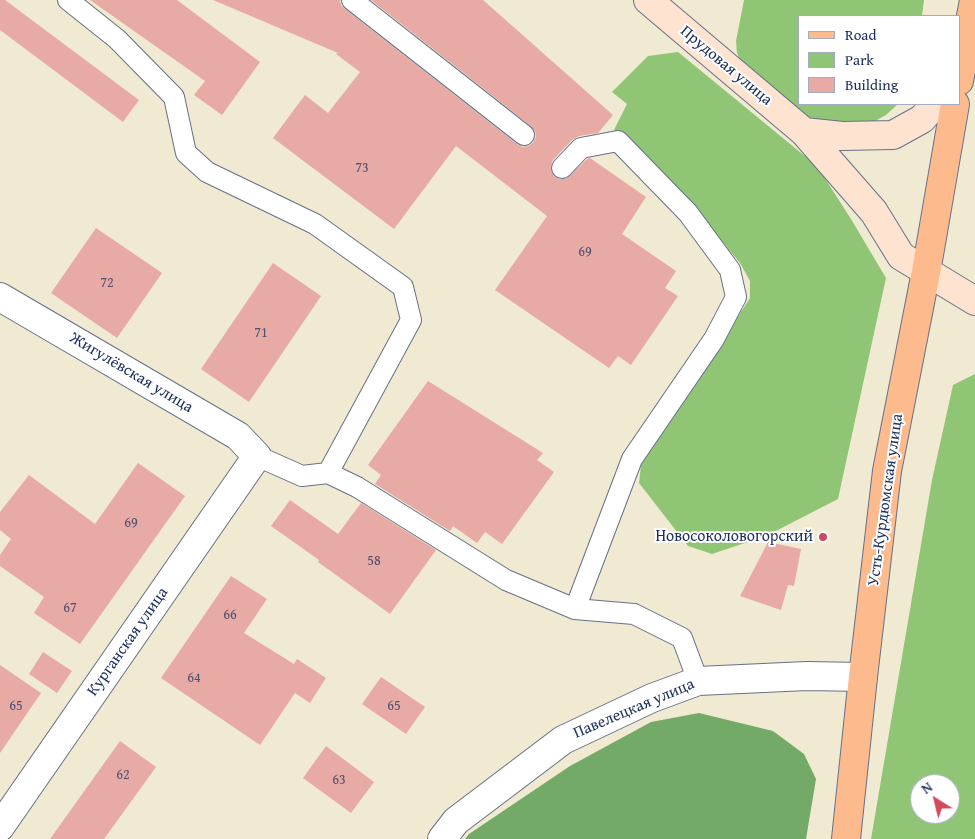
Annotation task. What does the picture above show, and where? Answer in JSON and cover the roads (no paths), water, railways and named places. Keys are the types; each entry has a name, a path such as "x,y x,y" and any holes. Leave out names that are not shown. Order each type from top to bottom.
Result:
{"main road":[{"name":"Прудовая улица","path":"648,0 804,132 874,212 901,256 975,301"},
{"path":"960,74 974,0"},
{"path":"804,132 842,136 893,135 922,119 934,105"},
{"name":"Усть-Курдюмская улица","path":"846,839 862,677 887,471 926,272 955,105"}],"street":[{"name":"Жигулёвская улица","path":"0,296 238,436 257,456"},
{"name":"Курганская улица","path":"0,827 257,456"},
{"name":"Павелецкая улица","path":"442,839 456,821 563,740 652,698 698,681 807,676 862,677"}],"lane":[{"path":"68,0 117,39 174,97 186,153 207,172 315,224 403,287 411,320 328,473"},
{"path":"352,0 524,135"},
{"path":"562,168 581,148 618,141 693,220 730,270 736,297 714,339 632,459 575,608"},
{"path":"257,456 302,476 328,473 357,487 506,580 575,608 634,614 682,638 698,681"}],"place":[{"name":"Новосоколовогорский","path":"823,537"}]}
